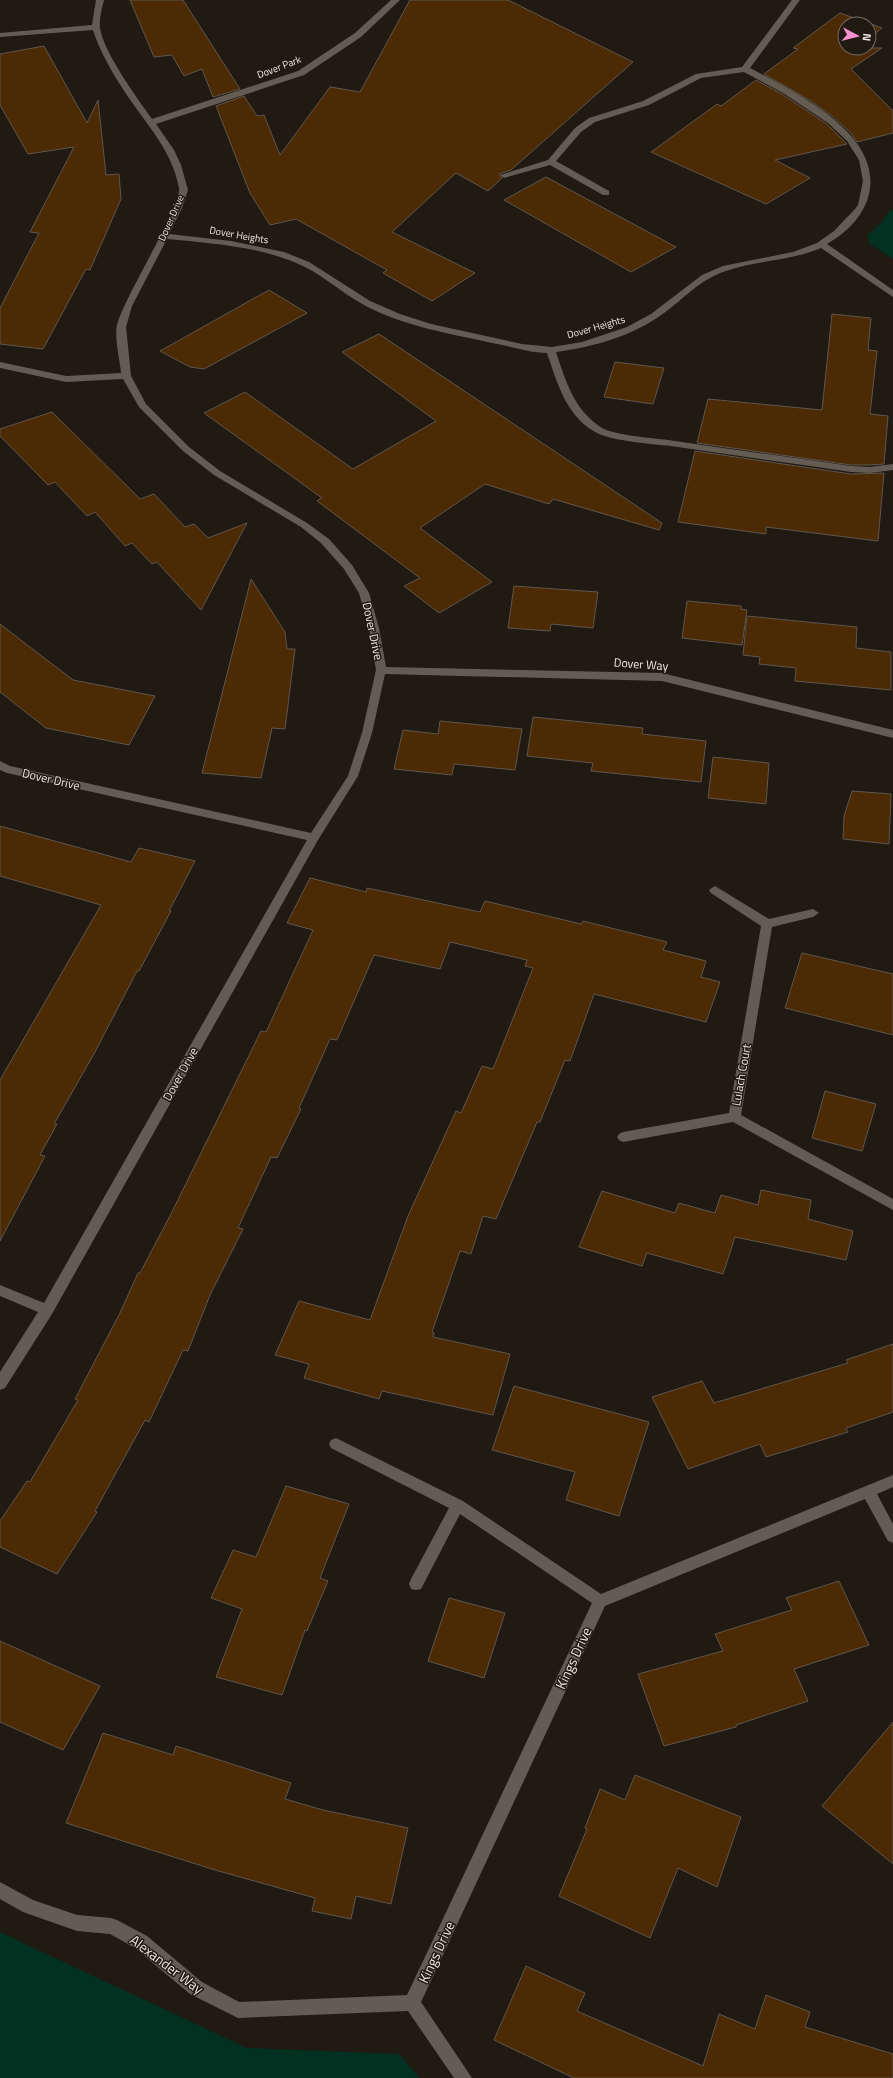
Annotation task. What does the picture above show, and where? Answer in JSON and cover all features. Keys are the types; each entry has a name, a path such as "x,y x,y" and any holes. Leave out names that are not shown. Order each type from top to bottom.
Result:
{"street":[{"name":"Dover Drive","path":"0,1384 47,1310 314,838 353,776 366,733 381,670 374,628 364,593 348,567 325,541 304,525 217,473 186,449 142,405 126,376 121,327 128,306 178,208 184,190 177,165 152,122 125,86 101,42 96,27 100,0"},
{"name":"Dover Park","path":"152,122 301,73 358,35 396,0"},
{"path":"504,174 538,167 551,162 578,130 592,120 646,103 686,81 699,76 745,69 796,0"},
{"path":"0,35 96,27"},
{"name":"Dover Heights","path":"164,236 260,248 309,266 381,310 412,320 538,350 551,350 624,332 652,318 710,274 724,267 800,252 821,244 857,213 867,198 871,177 867,158 858,143 835,120 745,69"},
{"path":"551,162 606,193"},
{"path":"821,244 893,294"},
{"path":"551,350 572,405 581,416 600,431 653,441 851,469 870,470 893,467"},
{"path":"0,365 66,379 126,376"},
{"name":"Dover Way","path":"381,670 662,677 893,734"},
{"name":"Dover Drive","path":"0,764 7,769 314,838"},
{"path":"715,890 768,924 813,913"},
{"name":"Lulach Court","path":"768,924 734,1117 893,1205"},
{"path":"623,1137 734,1117"},
{"path":"0,1290 47,1310"},
{"path":"336,1444 458,1505 600,1601 893,1481"},
{"path":"868,1492 893,1537"},
{"path":"416,1584 458,1505"},
{"name":"Kings Drive","path":"412,2003 600,1601"},
{"name":"Alexander Way","path":"0,1890 29,1907 77,1923 111,1926 141,1942 196,1988 238,2010 412,2003"},
{"path":"412,2003 464,2078"}],"green space":[{"path":"890,210 893,210 893,259 870,244 867,236 881,223"},
{"path":"0,1932 247,2048 399,2054 420,2078 0,2078"}],"building":[{"path":"130,0 183,0 240,89 213,97 202,69 184,76 172,55 154,57"},
{"path":"410,0 508,0 633,62 511,170 499,174 502,178 488,191 456,173 392,232 475,273 432,301 383,273 387,270 296,219 270,225 250,193 216,106 244,96 257,116 264,115 280,155 330,87 360,92"},
{"path":"840,13 848,16 837,16 837,56 870,56 851,69 893,111 893,133 857,142 850,132 832,116 811,101 764,74 798,49 793,48"},
{"path":"877,26 882,28 877,32"},
{"path":"44,46 87,123 98,100 106,175 119,174 121,199 90,270 86,269 43,349 0,344 0,308 39,233 30,232 74,147 28,154 0,105 0,54"},
{"path":"756,80 782,94 827,124 847,144 775,160 810,178 766,204 651,152 717,104 721,106"},
{"path":"546,177 676,247 631,272 504,200"},
{"path":"269,290 307,313 204,369 190,367 160,351"},
{"path":"832,314 871,318 868,350 877,351 870,414 888,416 884,464 851,465 697,443 708,399 822,410"},
{"path":"379,334 662,523 659,530 553,499 549,504 485,484 420,528 492,582 439,613 404,586 420,578 317,501 322,498 204,413 245,392 353,469 436,421 342,352"},
{"path":"615,362 664,368 653,404 604,397"},
{"path":"52,412 140,499 154,494 185,527 194,524 208,538 247,523 201,610 157,562 152,564 132,543 125,546 95,512 87,516 55,482 48,485 0,436 0,429"},
{"path":"695,451 851,474 884,473 878,541 766,527 766,534 678,522"},
{"path":"251,579 285,632 287,649 295,649 285,729 272,728 261,778 202,773"},
{"path":"514,586 598,592 593,628 551,624 550,631 508,628"},
{"path":"687,601 741,606 741,609 747,610 742,645 682,638"},
{"path":"747,616 857,627 856,648 891,652 891,690 795,681 796,668 759,664 760,657 743,655"},
{"path":"0,624 73,680 155,696 129,745 46,728 0,692"},
{"path":"533,717 643,728 642,734 706,741 701,782 591,771 593,763 527,756"},
{"path":"440,721 522,729 515,770 454,764 452,775 394,769 403,730 438,734"},
{"path":"713,757 769,763 766,804 708,798"},
{"path":"852,791 891,794 889,844 843,839 844,816"},
{"path":"0,826 131,862 139,848 195,861 169,911 171,911 139,971 137,971 95,1052 54,1124 57,1124 40,1155 45,1156 0,1241 0,1080 101,905 0,876"},
{"path":"310,878 366,892 367,888 480,912 485,901 581,924 583,921 667,942 663,950 706,961 701,977 720,982 706,1022 594,994 570,1061 565,1060 540,1122 537,1122 496,1219 483,1216 471,1254 460,1251 432,1332 434,1333 433,1337 510,1354 493,1415 382,1391 379,1399 304,1378 309,1364 275,1355 299,1301 370,1320 408,1216 456,1111 461,1113 482,1066 493,1069 533,968 525,966 527,960 450,942 440,969 374,955 337,1040 330,1039 299,1108 301,1109 277,1158 271,1157 238,1228 243,1229 210,1295 188,1351 183,1350 149,1422 145,1420 95,1511 97,1512 57,1574 0,1547 0,1521 27,1481 30,1482 78,1400 75,1399 120,1313 138,1273 140,1273 172,1212 261,1031 266,1032 313,930 287,923"},
{"path":"802,953 893,974 893,1035 785,1008"},
{"path":"825,1091 876,1104 862,1151 812,1138"},
{"path":"761,1190 811,1200 808,1219 853,1231 846,1260 735,1237 723,1274 647,1253 642,1266 579,1247 602,1191 675,1213 679,1203 715,1213 721,1195 758,1205"},
{"path":"893,1344 893,1412 846,1428 848,1432 766,1457 760,1444 688,1469 652,1397 702,1381 714,1403 848,1363 846,1360"},
{"path":"514,1386 649,1422 619,1516 566,1500 575,1472 492,1450"},
{"path":"286,1486 349,1504 320,1578 328,1581 307,1631 305,1630 282,1695 216,1677 242,1609 211,1598 233,1550 256,1557"},
{"path":"839,1581 869,1645 794,1669 808,1701 736,1725 736,1727 664,1746 638,1674 723,1651 715,1634 792,1610 786,1598"},
{"path":"449,1598 505,1613 484,1678 428,1661"},
{"path":"0,1641 100,1686 63,1750 0,1722"},
{"path":"893,1722 893,1864 822,1806"},
{"path":"103,1733 173,1755 176,1746 291,1783 285,1799 323,1810 408,1828 391,1904 356,1896 351,1919 312,1911 315,1898 215,1870 66,1823"},
{"path":"635,1775 741,1817 717,1887 678,1868 650,1938 559,1896 587,1829 585,1828 600,1789 625,1800"},
{"path":"526,1966 585,1993 577,2011 703,2066 719,2014 755,2029 766,1995 810,2012 805,2027 893,2054 893,2078 574,2078 494,2040"}]}
